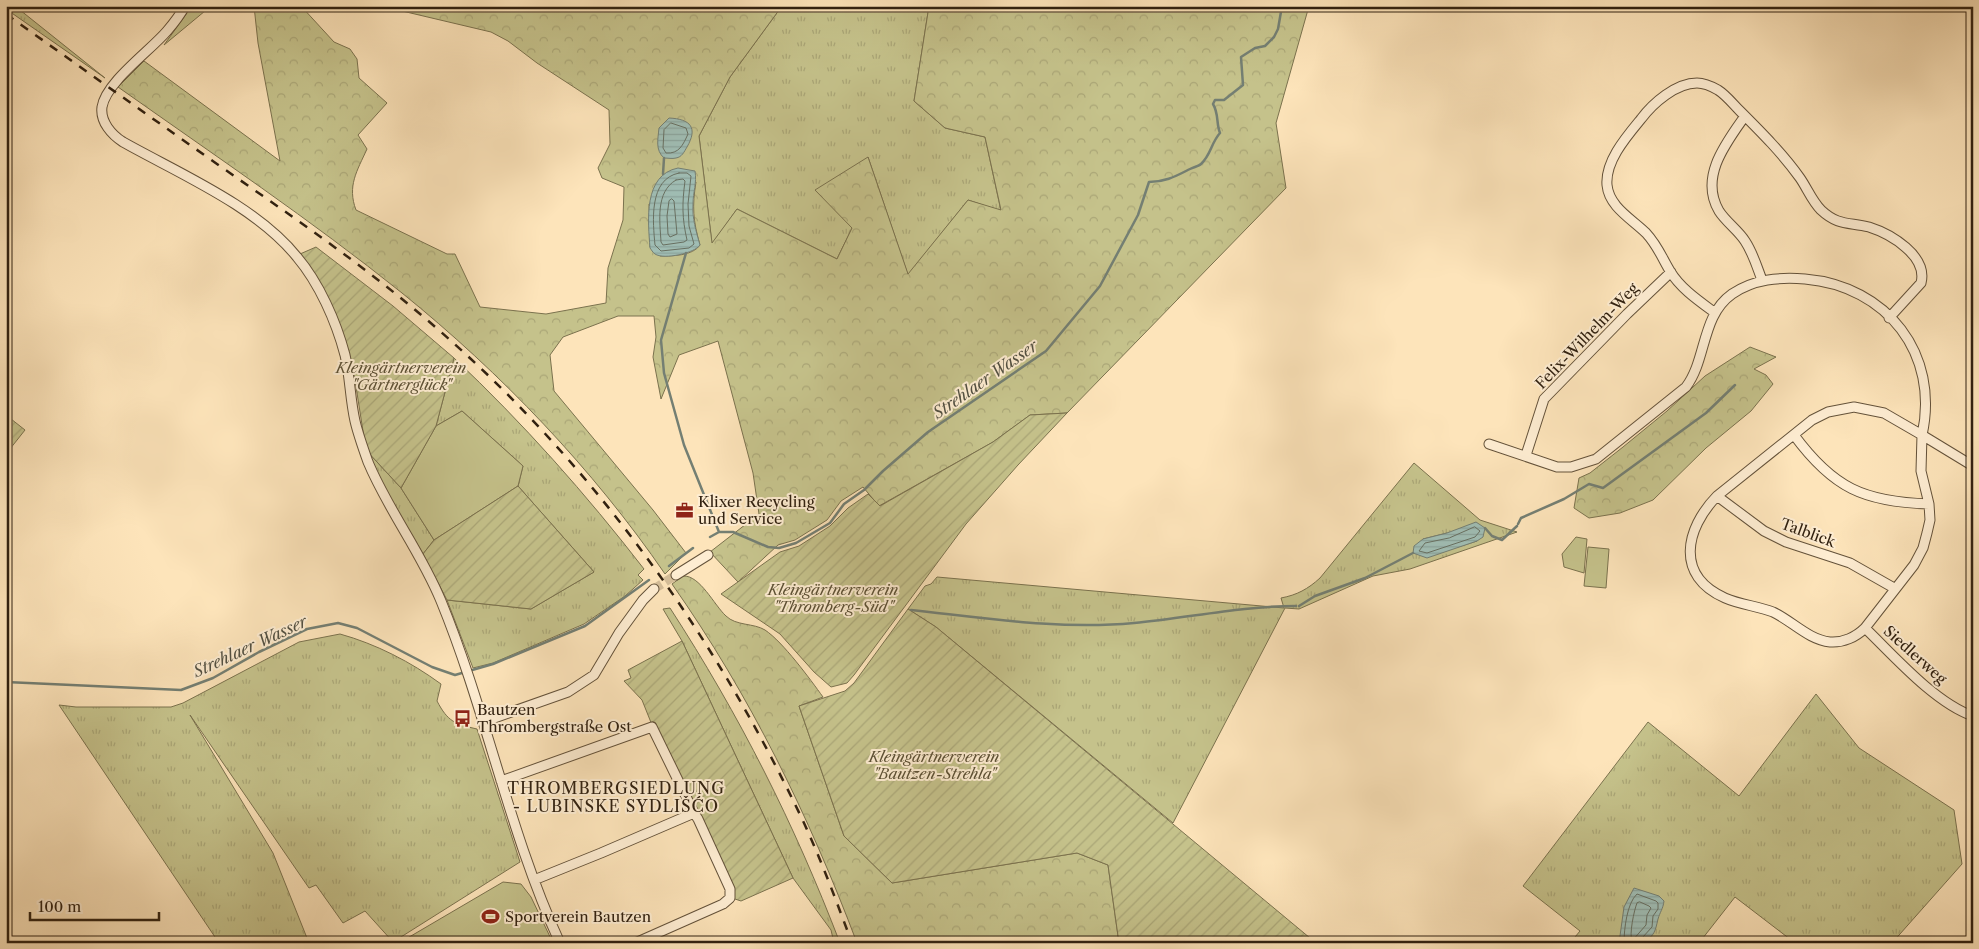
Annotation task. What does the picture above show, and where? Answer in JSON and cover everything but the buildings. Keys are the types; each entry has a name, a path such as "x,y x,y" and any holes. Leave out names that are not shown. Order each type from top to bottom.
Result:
{"street":[{"path":"185,6 166,32 123,74 111,90 102,107 103,117 113,134 131,147 229,200 273,231 306,269 333,320 345,355 355,420 368,462 440,599 468,673 534,880 560,943"},
{"path":"1714,312 1695,299 1671,272 1662,253 1646,233 1616,205 1608,194 1607,182 1610,168 1618,151 1644,114 1660,99 1677,89 1694,83 1707,84 1719,91 1745,116 1779,152 1800,178 1819,208 1828,216 1845,224 1870,228 1883,233 1897,241 1921,266 1923,275 1921,282 1889,318"},
{"path":"1745,116 1716,161 1712,187 1719,211 1744,240 1762,280"},
{"name":"Felix-Wilhelm-Weg","path":"1526,456 1544,399 1671,272"},
{"path":"1489,444 1557,467 1572,467 1596,459 1636,425 1686,387 1693,377 1714,312 1730,295 1762,280 1805,279 1840,286 1857,294 1876,306 1902,330 1912,345 1925,382 1926,416 1922,435 1921,471 1929,504 1930,520 1923,548 1914,564 1865,628 1859,634 1850,638 1830,642 1806,632 1773,612 1724,598 1701,581 1692,568 1690,551 1692,535 1697,521 1705,508 1717,496 1812,420 1828,412 1854,407 1884,413 1922,435 1973,466"},
{"path":"1794,435 1822,469 1841,483 1876,499 1898,503 1929,504"},
{"name":"Talblick","path":"1717,496 1764,531 1786,542 1850,564 1894,588"},
{"path":"676,575 708,555"},
{"path":"483,722 580,686 594,675 643,600 654,589"},
{"name":"Siedlerweg","path":"1865,628 1932,692 1973,716"},
{"path":"501,781 652,727 698,819 730,889 730,898 723,904 635,943"},
{"path":"534,880 694,813"}],"green space":[{"path":"6,6 15,6 105,78 6,9"},
{"path":"192,6 211,6 164,45"},
{"path":"254,6 301,6 334,42 350,49 357,59 359,78 387,103 358,135 367,149 354,179 353,201 356,210 447,254 455,254 480,307 546,314 606,303 608,268 623,220 624,187 602,178 598,168 610,144 609,110 537,63 508,41 491,32 381,6 782,6 730,77 699,136 712,243 737,209 837,259 852,228 815,190 868,157 908,274 968,200 1001,210 985,137 945,128 914,101 929,6 1309,6 1276,123 1286,188 1067,413 1030,415 993,442 879,506 863,487 841,501 827,520 795,540 778,545 738,582 710,552 759,514 753,473 718,341 679,355 661,399 653,357 656,337 654,316 618,316 563,337 550,355 554,391 653,510 686,553 665,574 637,535 576,460 544,424 475,356 368,266 262,188 118,87 144,61 280,161 258,43","holes":["696,182 694,214 700,245 697,249 687,253 660,256 650,247 649,204"]},
{"path":"782,6 929,6 914,101 945,128 985,137 1001,211 968,200 908,275 868,157 852,228 837,259 737,209 712,244 699,136 730,77"},
{"name":"Kleingärtnerverein \"Gärtnerglück\"","path":"316,247 393,306 454,358 436,426 401,488 366,450 354,374 340,329 300,254"},
{"path":"1750,347 1776,357 1754,369 1766,375 1773,384 1751,411 1706,448 1653,500 1620,513 1589,518 1574,508 1579,478 1590,473 1623,447 1667,411 1705,376"},
{"path":"454,358 505,408 553,460 644,569 638,575 643,580 625,596 584,624 493,663 473,668 447,600 531,609 594,572 518,486 523,466 462,411 436,426"},
{"path":"462,411 523,466 518,486 434,540 401,488 436,426"},
{"name":"Kleingärtnerverein \"Thromberg-Süd\"","path":"1067,413 966,524 847,683 831,687 814,672 780,634 721,594 780,552 799,546 830,526 848,508 868,494 880,506 993,442 1030,415"},
{"path":"6,415 25,430 6,454"},
{"path":"366,450 401,488 434,540 423,554 380,480"},
{"path":"1414,463 1480,520 1517,532 1410,569 1373,576 1299,609 1285,608 1173,823 936,627 908,609 925,586 931,584 937,577 1284,608 1281,598 1302,591 1320,578","holes":["1447,533 1477,541 1458,547 1423,539"]},
{"path":"518,486 594,572 531,609 447,600 423,554 434,540"},
{"path":"1576,537 1587,539 1584,573 1564,567 1562,554"},
{"path":"1588,547 1609,549 1606,588 1584,586"},
{"path":"683,576 695,580 701,585 721,611 730,619 761,628 772,636 796,661 823,697 799,706 844,836 892,883 1077,853 1108,865 1119,943 857,943 819,849 776,757 727,669 672,584"},
{"path":"670,608 720,689 764,771 804,855 840,943 834,943 831,930 793,878 682,641 663,609"},
{"name":"Kleingärtnerverein \"Bautzen-Strehla\"","path":"908,609 936,627 1316,943 1119,943 1108,865 1077,853 892,883 844,836 799,706 845,691 854,683"},
{"path":"340,634 380,648 430,676 441,684 437,701 445,714 453,721 477,729 520,862 393,942 365,911 343,923 316,885 309,888 190,715 273,853 307,938 311,943 219,943 59,705 76,707 171,707 183,703 299,642"},
{"path":"682,641 793,878 741,901 732,898 642,700 624,681 631,678 628,670"},
{"path":"1816,694 1859,748 1954,810 1962,864 1892,943 1795,943 1735,897 1699,943 1570,943 1580,931 1523,886 1648,722 1739,796"},
{"name":"Sportverein Bautzen","path":"503,882 521,884 531,897 553,943 399,943"}],"water":[{"path":"669,118 683,120 692,130 690,140 680,157 664,158 658,148 659,128"},
{"path":"678,168 695,171 693,214 700,245 686,253 659,256 650,248 650,201 653,189 659,180 667,172"},
{"path":"1476,522 1485,528 1483,537 1477,541 1427,558 1413,553 1414,546 1423,539 1447,533"},
{"path":"1634,888 1659,896 1664,901 1663,906 1654,932 1644,943 1619,943 1624,907"}],"waterway":[{"name":"Strehlaer Wasser","path":"710,537 719,532 733,532 768,547 779,548 796,543 830,523 844,504 864,490 928,432 1046,351 1100,286 1138,215 1149,182 1166,180 1200,165 1207,157 1220,133 1213,104 1215,100 1224,100 1243,85 1241,57 1255,48 1265,46 1274,37 1278,29 1282,6"},
{"path":"663,174 664,158"},
{"path":"686,253 661,340 664,373 684,445 719,532"},
{"path":"1518,524 1521,518 1564,499 1589,484 1603,488 1706,413 1735,385"},
{"path":"1485,528 1492,536 1502,540 1517,526"},
{"path":"669,566 693,548"},
{"path":"1299,606 1315,596 1365,578 1413,553"},
{"name":"Strehlaer Wasser","path":"6,682 181,690 213,678 259,652 307,629 338,623 357,628 432,667 455,675 493,664 585,626 649,580"},
{"path":"911,610 1022,622 1106,625 1256,608 1296,606"}],"tunnel":[{"path":"654,589 676,575"}],"railway":[{"path":"6,14 381,282 433,325 491,378 546,434 597,493 645,555 731,685 769,753 804,823 852,943"}],"place":[{"name":"Klixer Recycling und Service","path":"684,511"},
{"name":"Bautzen Thrombergstraße Ost","path":"463,719"},
{"name":"Sportverein Bautzen","path":"491,917"}],"district":[{"name":"THROMBERGSIEDLUNG - LUBINSKE SYDLIŠĆO","path":"616,797"}]}
